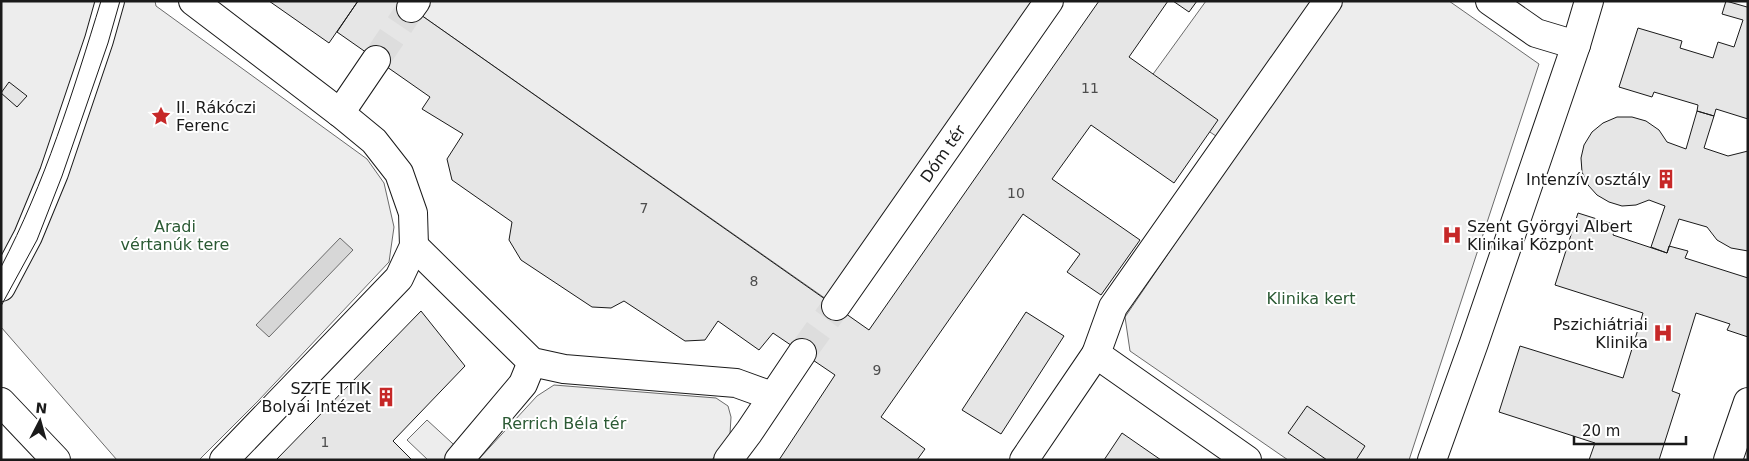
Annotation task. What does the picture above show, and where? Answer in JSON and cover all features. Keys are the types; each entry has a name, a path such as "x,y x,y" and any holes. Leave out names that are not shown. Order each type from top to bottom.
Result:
{"street":[{"path":"1,287 28,236 54,173 99,40 110,1"},
{"path":"193,1 374,141 399,173 413,213 414,246 399,278 224,460"},
{"name":"Dóm tér","path":"836,306 1049,1"},
{"path":"1024,460 1096,354 1113,308 1328,1"},
{"path":"1490,1 1536,33 1576,45"},
{"path":"1432,460 1474,343 1590,1"},
{"path":"340,113 376,60"},
{"path":"414,246 532,362 564,369 736,383 772,396"},
{"path":"728,460 802,353"},
{"path":"1096,354 1247,460"},
{"path":"459,460 523,384 532,362"},
{"path":"1,402 56,460"},
{"path":"1728,460 1748,402"}],"shaded area":[{"name":"Aradi vértanúk tere","path":"1,1 155,1 156,6 367,159 384,183 394,227 389,262 258,401 199,460 117,460 1,327"},
{"path":"416,1 1049,1 836,306 411,8"},
{"path":"1206,1 1311,1 1216,136 1143,88"},
{"name":"Klinika kert","path":"1340,1 1449,1 1539,64 1409,460 1288,460 1130,351 1125,317"},
{"path":"340,238 353,250 269,337 256,325"},
{"name":"Rerrich Béla tér","path":"554,385 716,398 728,406 731,417 730,434 712,460 478,460 537,396"},
{"path":"427,420 464,454 459,460 428,460 407,440"}],"building":[{"path":"269,1 358,1 329,43"},
{"path":"358,1 401,1 869,330 1099,1 1168,1 1129,57 1218,120 1174,183 1091,125 1052,179 1140,240 1101,295 1067,272 1080,254 1023,214 881,417 925,449 917,460 779,460 835,375 773,333 759,350 718,321 705,340 685,341 624,301 611,308 592,307 521,260 509,240 512,222 452,180 447,159 463,134 422,109 430,97 337,32"},
{"path":"1173,1 1197,1 1189,12"},
{"path":"1726,1 1748,6 1748,119 1716,109 1714,116 1697,111 1698,105 1654,92 1652,97 1619,87 1638,28 1682,41 1680,48 1713,58 1718,42 1734,47 1743,20 1722,14"},
{"path":"9,82 27,96 17,107 1,93"},
{"name":"Intenzív osztály","path":"1697,111 1714,116 1704,148 1728,156 1748,151 1748,251 1731,248 1717,240 1707,227 1679,219 1667,253 1651,247 1665,206 1649,200 1636,205 1622,206 1609,202 1597,195 1588,185 1582,172 1581,158 1584,145 1592,132 1603,123 1617,117 1632,117 1646,121 1659,130 1667,142 1686,149"},
{"name":"Pszichiátriai Klinika","path":"1578,213 1616,225 1613,235 1667,253 1669,246 1688,251 1685,258 1748,278 1748,337 1727,330 1730,324 1696,313 1672,391 1680,394 1659,460 1589,460 1595,443 1499,412 1520,346 1623,378 1643,313 1555,285"},
{"name":"SZTE TTIK Bolyai Intézet","path":"421,311 465,366 393,441 412,460 276,460"},
{"path":"1026,312 1064,336 1001,434 962,410"},
{"path":"1307,406 1365,446 1356,460 1327,460 1288,433"},
{"path":"1122,433 1161,460 1104,460"}],"tunnel":[{"path":"376,60 411,8"},
{"path":"802,353 836,306"}],"tram line":[{"path":"1,267 45,170 69,103 101,1"},
{"path":"1,306 37,240 62,176 108,43 120,1"}],"place":[{"name":"II. Rákóczi Ferenc","path":"161,116"},
{"name":"Intenzív osztály","path":"1666,179"},
{"name":"Szent Györgyi Albert Klinikai Központ","path":"1452,235"},
{"name":"Pszichiátriai Klinika","path":"1663,333"},
{"name":"SZTE TTIK Bolyai Intézet","path":"386,397"}]}
